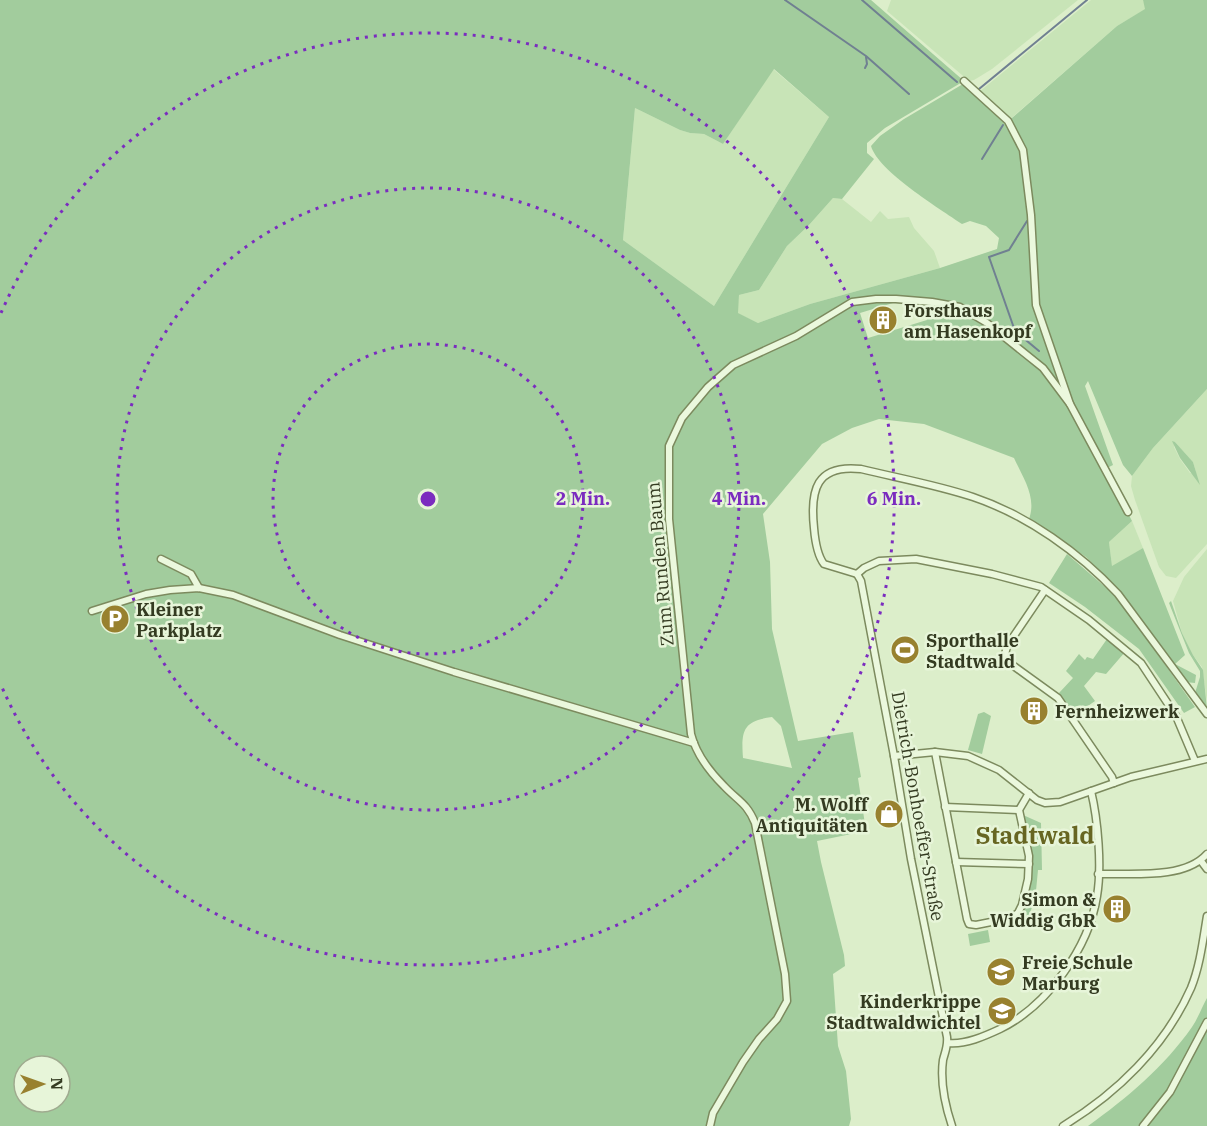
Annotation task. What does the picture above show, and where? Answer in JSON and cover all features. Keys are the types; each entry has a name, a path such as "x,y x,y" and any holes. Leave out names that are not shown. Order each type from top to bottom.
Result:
{"street":[{"path":"964,81 1008,121 1023,150 1031,215 1036,305 1070,404 1128,512"},
{"name":"Zum Runden Baum","path":"710,1126 713,1113 743,1062 777,1019 787,1001 785,974 755,823 750,809 712,772 694,743 669,519 669,446 682,418 708,387 734,365 796,336 852,302 876,299 932,302 960,308 987,323 1043,368 1070,404"},
{"path":"1195,761 1176,716 1141,663 1117,641 1045,590 1033,584 1002,576 916,559 879,561 857,574 824,564 819,554 815,533 813,497 819,482 828,474 839,469 861,469 962,494 1003,509 1060,544 1119,594 1207,714"},
{"path":"161,559 191,574 199,588"},
{"name":"Dietrich-Bonhoeffer-Straße","path":"857,574 861,581 915,881 948,1043"},
{"path":"92,611 146,594 199,588 233,595 340,635 454,672 694,743"},
{"path":"1045,590 1007,646 1004,659 1058,698 1114,783"},
{"path":"935,752 969,924 976,925 1015,916 1026,891 1029,849 1019,810 1029,793"},
{"path":"894,756 935,752 957,754 981,761 999,770 1041,802 1050,803 1060,802 1114,783 1207,759"},
{"path":"952,1126 945,1107 943,1088 943,1062 948,1043 973,1040 1008,1025 1037,1005 1056,984 1086,932 1097,896 1098,874 1097,827 1091,791"},
{"path":"945,807 1019,810"},
{"path":"1098,874 1166,872 1186,868 1201,861 1207,854"},
{"path":"1201,861 1207,869"},
{"path":"956,862 1029,864"},
{"path":"1063,1126 1120,1084 1142,1062 1164,1034 1191,987 1199,961 1207,916"},
{"path":"1143,1126 1170,1092 1207,1022"}],"green space":[{"path":"0,0 871,0 964,81 885,128 867,143 867,153 874,159 842,199 833,198 787,246 759,290 739,295 738,313 758,323 810,304 940,268 997,249 999,238 986,226 970,221 962,224 911,189 885,167 871,146 880,136 963,84 1005,124 1117,26 1145,9 1143,0 1207,0 1207,389 1153,448 1132,476 1123,465 1088,381 1085,386 1113,465 1105,469 1132,521 1109,542 1112,566 1143,548 1185,655 1175,664 1196,675 1195,683 1185,682 1119,591 1086,557 1029,519 1030,495 1014,458 924,424 879,419 852,428 822,444 763,514 770,562 772,629 798,741 853,732 861,777 858,778 866,831 817,841 844,955 845,966 833,974 838,1046 846,1071 851,1119 849,1126 0,1126","holes":["774,69 829,117 714,306 623,240 635,108 680,130 704,134 723,144","893,303 920,304 927,320 868,338 860,313","772,717 781,726 792,768 743,758 746,728 755,721"]},
{"path":"891,0 1078,0 992,69 969,81 887,11"},
{"path":"1091,0 1143,0 1146,9 1117,26 1008,121 979,92"},
{"path":"773,69 829,117 714,306 623,240 635,108 680,130 704,134 723,144"},
{"path":"833,198 842,199 871,222 880,211 888,219 909,217 914,228 934,251 940,268 810,304 758,323 737,313 739,295 759,290 787,246"},
{"path":"1207,389 1207,544 1176,578 1166,576 1159,567 1131,486 1132,476 1153,448","holes":["1175,442 1193,462 1196,472 1190,473 1174,447"]},
{"path":"1172,441 1193,462 1200,485 1180,458"},
{"path":"1132,521 1143,548 1112,567 1109,542"},
{"path":"1207,549 1207,702 1202,667 1182,633 1173,601 1184,577"},
{"path":"1067,554 1118,598 1195,707 1184,713 1139,649 1085,607 1049,583"},
{"path":"1171,601 1182,633 1203,670 1207,709 1195,693 1200,671 1189,653 1169,603"},
{"path":"1107,639 1125,652 1106,674 1096,672 1084,686 1095,701 1075,715 1059,693 1073,678 1066,671 1079,654 1085,660 1087,657 1093,659"},
{"path":"984,712 991,716 982,754 968,750 978,714"},
{"name":"Stadtwald","path":"1023,815 1041,823 1042,870 1038,870 1035,901 1027,919 1019,915 1031,859"},
{"path":"988,930 990,942 970,946 968,934"},
{"path":"1207,998 1207,1126 1088,1126 1131,1093 1157,1069 1192,1027"}],"waterway":[{"path":"785,0 866,56 909,94"},
{"path":"862,0 957,82"},
{"path":"979,89 1087,0"},
{"path":"865,68 866,57"},
{"path":"982,159 1003,125"},
{"path":"1027,221 1009,250 989,257 1015,331 1039,351"}],"place":[{"name":"Forsthaus am Hasenkopf","path":"883,320"},
{"name":"Kleiner Parkplatz","path":"115,619"},
{"name":"Sporthalle Stadtwald","path":"905,650"},
{"name":"Fernheizwerk","path":"1034,711"},
{"name":"M. Wolff Antiquitäten","path":"889,814"},
{"name":"Simon & Widdig GbR","path":"1117,909"},
{"name":"Freie Schule Marburg","path":"1001,972"},
{"name":"Kinderkrippe Stadtwaldwichtel","path":"1002,1011"}],"district":[{"name":"Stadtwald","path":"1035,835"}]}
